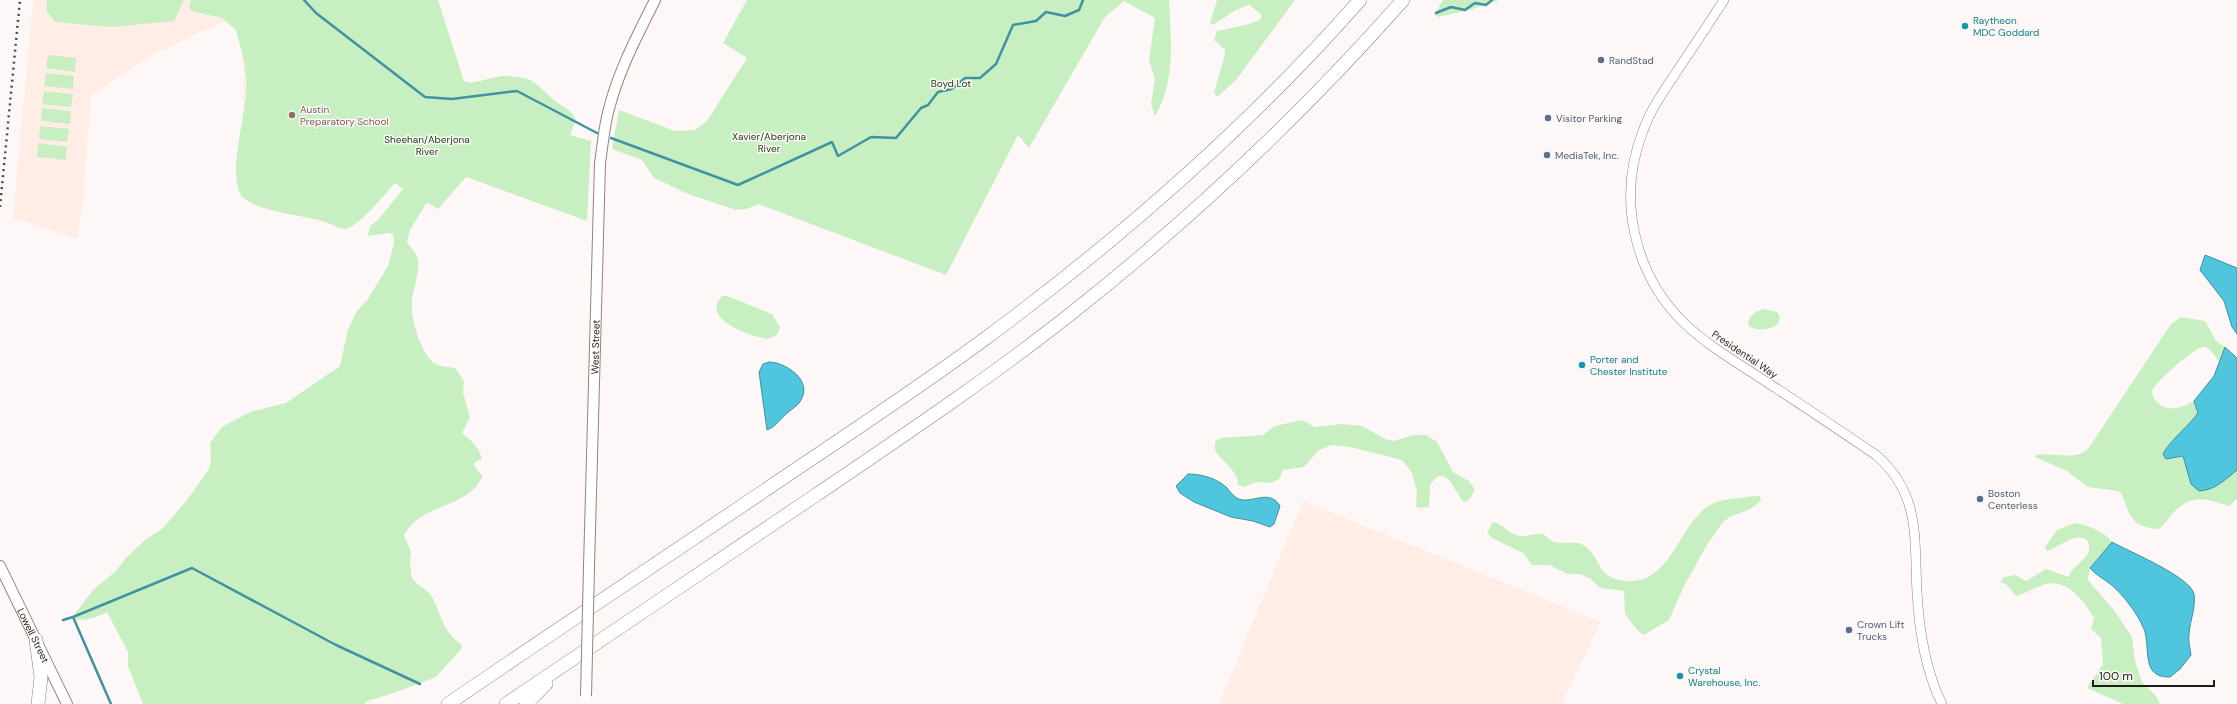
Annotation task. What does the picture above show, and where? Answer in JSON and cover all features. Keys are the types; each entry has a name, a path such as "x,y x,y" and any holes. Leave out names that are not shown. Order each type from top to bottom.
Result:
{"highway":[{"path":"448,704 925,382 1019,313 1121,232 1202,160 1276,90 1360,0"},
{"path":"506,704 953,401 1083,304 1162,238 1260,149 1333,76 1403,0"},
{"path":"36,640 42,677 38,704"},
{"path":"526,704 571,660"}],"main road":[{"name":"West Street","path":"586,700 600,163 604,134 614,92 630,52 655,0"},
{"name":"Lowell Street","path":"0,566 67,704"}],"street":[{"name":"Presidential Way","path":"1724,0 1659,98 1639,140 1632,170 1630,195 1633,224 1640,253 1648,273 1662,297 1691,329 1876,455 1896,478 1908,498 1914,520 1920,624 1932,677 1942,704"}],"shaded area":[{"name":"Austin Preparatory School","path":"33,0 414,0 244,175 243,13 154,54 91,96 83,200 77,239 13,218"},
{"path":"1303,501 1601,622 1561,704 1219,704"}],"green space":[{"path":"47,0 184,0 174,21 112,27 55,22 46,10"},
{"name":"Sheehan/Aberjona River","path":"191,0 438,0 464,81 477,82 499,76 521,77 530,80 572,113 576,120 570,135 591,141 587,221 466,177 438,209 428,203 426,204 410,230 407,241 418,259 417,275 412,302 413,317 417,335 425,352 434,363 444,367 455,368 464,381 463,393 470,417 462,433 477,447 479,451 482,459 475,462 474,466 483,477 471,491 460,499 434,510 418,519 404,535 411,552 410,563 412,578 430,594 447,629 455,640 461,644 462,648 436,677 391,694 367,701 364,704 143,704 128,666 128,652 107,612 96,617 77,620 73,616 94,589 116,571 125,559 144,541 163,528 187,500 209,469 211,459 210,443 222,427 250,412 286,403 340,366 348,329 357,311 368,299 388,266 394,243 393,234 389,233 368,236 370,226 378,220 403,189 395,183 373,208 353,226 348,228 339,228 315,219 270,210 260,207 242,197 238,187 236,175 236,161 245,104 246,84 245,68 240,45 236,30 222,18 192,11 189,8"},
{"path":"747,0 1169,0 1171,60 1169,74 1162,103 1155,116 1151,104 1155,79 1149,60 1155,18 1124,1 1105,17 1029,148 1018,135 946,275 758,204 747,209 736,210 688,194 654,178 642,160 612,149 619,110 675,131 695,130 707,121 747,58 723,43"},
{"path":"1217,0 1295,0 1236,80 1217,97 1214,92 1225,55 1225,50 1214,40 1217,31 1249,24 1260,20 1262,15 1249,5 1236,10 1213,25 1210,23"},
{"path":"1443,0 1499,0 1470,10 1438,17 1435,14"},
{"path":"48,55 76,58 75,72 46,68"},
{"path":"46,73 74,76 73,89 44,86"},
{"path":"44,91 73,94 71,107 42,104"},
{"path":"42,108 71,111 70,124 41,121"},
{"path":"40,126 69,129 67,142 39,139"},
{"path":"38,143 67,147 66,160 37,157"},
{"path":"722,296 727,296 772,314 780,327 777,334 772,338 767,339 739,330 730,325 722,319 717,312 717,305"},
{"path":"1764,309 1777,312 1780,317 1778,324 1771,328 1763,329 1755,329 1748,325 1749,319 1753,314"},
{"path":"2181,317 2205,321 2216,341 2225,347 2222,356 2218,361 2208,348 2199,348 2167,373 2152,391 2156,401 2161,405 2170,408 2185,406 2194,401 2198,413 2180,435 2167,447 2175,458 2183,456 2185,458 2191,484 2226,480 2237,470 2237,499 2229,506 2202,499 2189,501 2176,510 2159,529 2149,528 2142,526 2133,519 2121,493 2118,491 2088,487 2067,471 2035,457 2036,455 2043,454 2076,455 2088,449 2171,324"},
{"path":"1302,420 1315,427 1342,424 1362,426 1385,439 1393,441 1414,435 1426,435 1437,442 1453,472 1469,481 1475,490 1469,500 1464,502 1450,481 1441,476 1436,478 1430,485 1429,507 1418,508 1416,506 1417,492 1412,473 1403,461 1350,447 1332,445 1319,450 1304,467 1283,470 1279,479 1270,483 1256,482 1244,487 1238,485 1233,470 1215,450 1215,442 1220,438 1263,435 1275,426"},
{"path":"1760,496 1761,501 1750,509 1730,517 1723,522 1707,545 1685,584 1669,620 1644,635 1637,630 1625,614 1624,591 1600,588 1591,579 1580,574 1567,574 1550,565 1532,565 1523,553 1492,538 1487,532 1493,522 1516,535 1523,536 1541,534 1558,543 1578,543 1586,547 1591,552 1604,572 1609,576 1625,581 1641,580 1654,573 1664,564 1690,525 1699,514 1710,505 1725,500"},
{"path":"2075,523 2095,529 2109,538 2112,542 2090,567 2088,580 2113,609 2132,637 2135,661 2142,682 2156,696 2160,704 2123,704 2087,688 2103,664 2101,638 2091,629 2094,618 2080,598 2068,588 2054,583 2046,584 2016,596 2006,584 2000,582 2004,577 2015,575 2026,581 2046,569 2069,577 2074,568 2089,551 2087,540 2082,538 2072,539 2047,551 2045,547 2057,530"}],"water":[{"path":"2205,255 2237,268 2237,334 2232,327 2224,301 2200,270"},
{"path":"2225,347 2237,358 2237,470 2215,487 2199,491 2191,484 2183,456 2166,459 2163,454 2170,443 2198,413 2194,401 2214,376"},
{"path":"769,362 782,365 796,374 803,386 804,393 798,404 775,426 767,430 759,372 763,364"},
{"path":"1188,474 1203,476 1218,481 1235,497 1243,500 1263,497 1272,498 1280,506 1274,524 1270,527 1253,521 1231,517 1194,502 1180,493 1176,486"},
{"path":"2112,542 2171,572 2190,587 2194,594 2189,637 2191,655 2180,669 2170,677 2161,676 2154,672 2150,667 2146,636 2138,617 2119,592 2090,568"}],"waterway":[{"path":"304,0 316,13 425,97 452,99 517,91 597,133"},
{"path":"611,138 738,185 832,142 838,156 871,137 896,138 921,108 928,105 938,92 952,89 965,78 980,78 996,64 1013,25 1036,21 1046,12 1065,16 1079,10 1083,0"},
{"path":"1436,13 1451,7 1465,10 1475,3 1486,5 1492,0"},
{"path":"73,617 192,568 336,645 420,684"},
{"path":"63,620 73,617 111,704"}],"railway":[{"path":"0,207 20,0"}],"place":[{"name":"Raytheon MDC Goddard","path":"1965,26"},
{"name":"RandStad","path":"1601,60"},
{"name":"Austin Preparatory School","path":"292,115"},
{"name":"Visitor Parking","path":"1548,118"},
{"name":"MediaTek, Inc.","path":"1547,155"},
{"name":"Porter and Chester Institute","path":"1582,365"},
{"name":"Boston Centerless","path":"1980,499"},
{"name":"Crown Lift Trucks","path":"1849,630"},
{"name":"Crystal Warehouse, Inc.","path":"1680,676"}],"park label":[{"name":"Boyd Lot","path":"951,83"},
{"name":"Xavier/Aberjona River","path":"769,142"}]}
